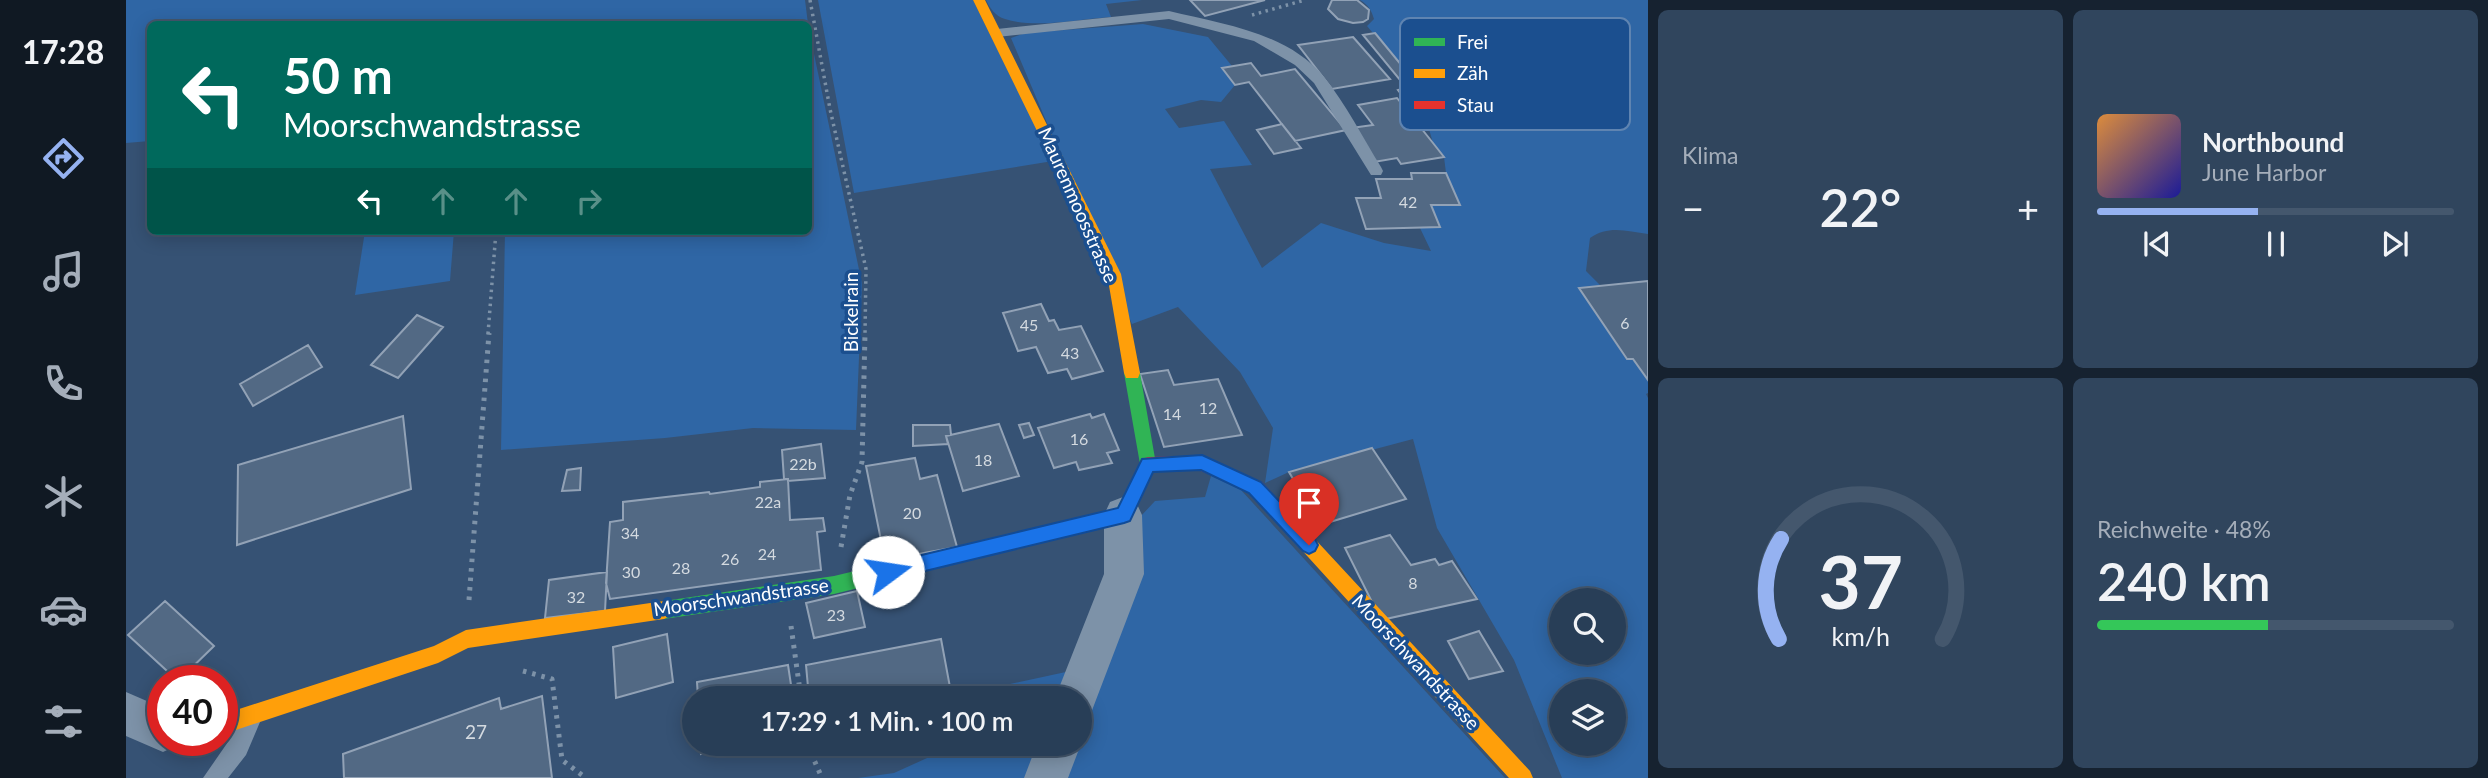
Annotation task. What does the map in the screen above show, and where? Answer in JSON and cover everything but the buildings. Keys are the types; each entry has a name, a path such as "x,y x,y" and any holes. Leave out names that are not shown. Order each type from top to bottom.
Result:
{"street":[{"name":"Maurenmoosstrasse","path":"979,0 1114,274 1148,464"},
{"name":"Moorschwandstrasse","path":"1148,464 1202,463 1255,487 1523,778"},
{"path":"1081,686 1124,574 1124,515 1148,464"},
{"name":"Moorschwandstrasse","path":"238,718 438,654 466,639 834,585 1124,515"},
{"path":"126,714 147,723"},
{"path":"1046,778 1054,756"}],"lane":[{"path":"997,33 1168,15 1258,38 1300,62 1319,80 1376,171"},
{"path":"215,778 238,747 251,715"}],"path":[{"name":"Bickelrain","path":"810,0 830,110 866,269 862,462 850,495 834,585"},
{"path":"1212,26 1305,0"},
{"path":"466,639 496,235"},
{"path":"786,592 799,686"},
{"path":"513,672 527,671 552,679 562,760 586,778"},
{"path":"812,756 822,778"}],"shaded area":[{"path":"126,0 805,0 808,21 147,21 147,141 126,143"},
{"path":"818,0 973,0 1053,161 854,193"},
{"path":"986,0 1142,0 1106,4 1111,17 1030,23 1001,18"},
{"path":"1360,0 1648,0 1648,234 1611,230 1590,238 1586,271 1601,286 1579,288 1626,359 1633,359 1648,380 1648,778 1562,778 1553,756 1626,756 1626,679 1549,679 1549,746 1514,660 1437,528 1413,439 1289,472 1265,483 1273,428 1240,372 1178,307 1132,324 1011,38 1025,33 1143,24 1208,37 1232,66 1223,69 1235,85 1221,102 1201,100 1165,109 1179,128 1224,121 1252,165 1210,169 1262,268 1321,223 1384,243 1431,251 1420,228 1440,227 1431,205 1460,205 1446,173 1444,157 1433,143 1429,130 1630,130 1630,18 1400,18 1400,65 1367,26 1374,19"},
{"path":"812,44 862,284 856,430 753,428 665,438 501,450 505,235 812,235"},
{"path":"364,235 454,235 450,281 355,295"},
{"path":"1211,476 1241,490 1505,778 1055,778 1063,756 1092,756 1092,686 1089,686 1098,665 1140,517 1155,501 1205,497"},
{"path":"1075,670 1068,686 1001,686"},
{"path":"932,756 1040,756 1033,778 858,778 894,773"}],"traffic: fast":[{"path":"1132,373 1148,464"},
{"path":"664,610 834,585 1123,515 1148,464"}],"traffic: slow":[{"path":"979,0 1114,274 1132,373"},
{"path":"1295,530 1523,778"},
{"path":"238,719 438,654 466,639 664,610"}],"traffic: jam":[{"path":"1148,464 1202,463 1256,487 1295,530"}],"route":[{"path":"888,572 1124,515 1148,464 1202,463 1255,487 1309,545"}]}
